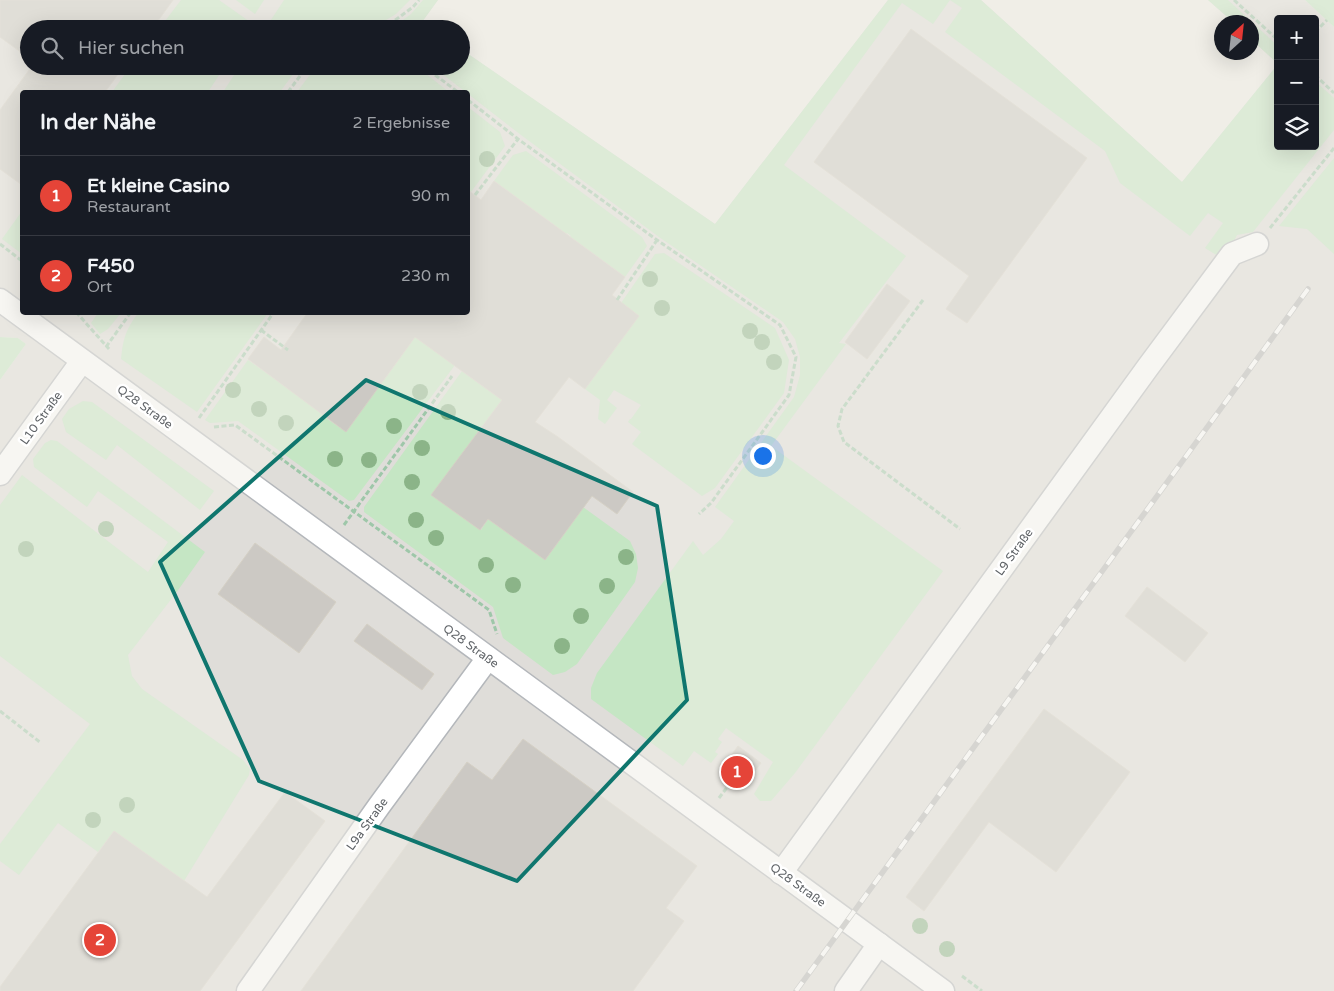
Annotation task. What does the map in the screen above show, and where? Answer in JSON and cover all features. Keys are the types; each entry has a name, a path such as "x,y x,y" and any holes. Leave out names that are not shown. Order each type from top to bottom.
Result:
{"lane":[{"name":"L9 Straße","path":"781,873 1232,254 1257,244"},
{"name":"Q28 Straße","path":"0,300 87,365 192,429 331,543 494,650 781,873 943,991"},
{"path":"0,320 25,319"},
{"name":"L10 Straße","path":"0,474 87,365"},
{"name":"L9a Straße","path":"248,991 379,806 494,650"},
{"path":"846,991 880,944"}],"path":[{"path":"395,20 419,0"},
{"path":"1234,0 1274,36"},
{"path":"1319,28 1327,20"},
{"path":"289,90 300,75"},
{"path":"435,75 455,90"},
{"path":"1319,79 1334,93"},
{"path":"470,102 518,139 657,240 780,325 796,357 789,395 711,503 699,514"},
{"path":"475,195 518,139"},
{"path":"1257,244 1334,148"},
{"path":"617,300 657,240"},
{"path":"0,244 20,259"},
{"path":"923,300 842,410 838,426 844,442 960,529"},
{"path":"79,315 112,353"},
{"path":"87,365 107,346 129,315"},
{"path":"192,429 272,315"},
{"path":"261,330 288,350"},
{"path":"331,543 452,376"},
{"path":"192,429 235,425 355,511 489,610 494,650"},
{"path":"0,711 40,743"},
{"path":"719,798 734,778"},
{"path":"714,794 725,802"},
{"path":"955,971 982,991"}],"highlighted area":[{"path":"366,380 657,506 687,700 517,881 259,781 160,562"}],"shaded area":[{"path":"0,0 438,0 423,20 20,20 20,75 470,75 470,55 715,224 888,0 981,0 1182,182 1274,69 1274,150 1319,150 1319,15 1274,15 1274,60 1259,46 1259,15 1225,15 1208,0 1305,0 1334,27 1334,991 0,991 0,380 26,344 18,338 0,337"}],"green space":[{"path":"181,0 219,0 247,20 166,20"},
{"path":"236,0 264,0 255,14"},
{"path":"284,0 410,0 396,14 386,20 271,20"},
{"path":"423,0 438,0 423,20 403,20"},
{"path":"888,0 950,0 933,24 902,3 784,165 906,256 839,343 846,344 771,446 943,571 795,773 771,801 760,801 754,794 773,762 726,728 718,739 722,742 715,752 718,754 711,763 694,751 683,766 591,699 591,688 597,673 693,541 703,555 721,539 734,521 715,507 794,397 800,375 800,357 795,339 783,322 659,237 470,95 470,90 463,90 444,75 470,75 470,55 715,224"},
{"path":"950,0 981,0 1182,182 1274,69 1274,150 1318,150 1253,232 1237,235 1232,245 1218,256 1205,248 1223,223 1208,213 1190,236 1120,183 1105,151 945,32 962,8"},
{"path":"1208,0 1228,0 1244,15 1225,15"},
{"path":"1305,0 1334,0 1334,27"},
{"path":"1259,28 1274,42 1274,60 1259,46"},
{"path":"124,75 219,75 209,90 113,90"},
{"path":"234,75 292,75 281,90 224,90"},
{"path":"427,75 446,90 298,90 309,76"},
{"path":"1319,85 1334,98 1334,130 1319,149"},
{"path":"470,109 500,132 505,146 471,192"},
{"path":"526,151 642,237 647,246 625,277 567,233 552,253 539,243 553,224 494,181 513,155"},
{"path":"1334,158 1334,254 1307,229 1279,226"},
{"path":"20,214 20,252 2,239"},
{"path":"664,253 775,328 789,360 784,393 715,488 702,496 632,444 641,432 628,422 641,405 614,390 607,400 617,408 605,424 598,419 600,400 585,389 638,316 621,303 655,254"},
{"path":"97,315 119,315 108,329 100,334 91,323"},
{"path":"137,315 267,315 197,412 121,359 126,334"},
{"path":"415,336 455,365 354,500 349,501 238,421 210,423 205,420 248,360 346,432"},
{"path":"0,337 18,338 26,344 0,380"},
{"path":"462,371 502,400 467,447 479,529 481,530 488,519 545,560 583,507 630,541 636,554 638,568 635,582 577,664 565,672 553,675 503,638 493,607 364,512 364,507"},
{"path":"83,401 92,402 214,491 200,510 117,445 106,460 66,432 62,419 69,409"},
{"path":"51,440 57,441 205,552 128,655 132,676 142,689 243,760 250,769 249,775 184,881 114,831 98,852 58,823 19,875 0,861 0,844 90,724 0,656 0,505 22,475 148,572 168,542 98,491 87,507 34,467 33,459 45,443"}],"building":[{"path":"0,0 173,0 159,20 20,20 20,51 0,37"},
{"path":"911,29 1087,158 967,323 946,309 969,276 814,162"},
{"path":"25,75 117,75 106,90 20,90 20,184 0,169 0,110"},
{"path":"494,181 625,277 612,295 639,316 585,389 569,377 535,422 633,492 617,514 592,496 545,560 488,519 480,530 431,495 502,400 415,337 346,432 248,359 264,337 281,350 306,315 470,315 470,192 481,200"},
{"path":"887,284 910,301 867,359 845,342"},
{"path":"255,543 336,602 299,653 218,594"},
{"path":"1147,587 1208,633 1185,662 1125,616"},
{"path":"367,624 434,674 422,690 354,641"},
{"path":"1044,709 1130,772 1056,872 989,822 924,911 906,897"},
{"path":"523,739 697,866 666,908 684,921 633,991 301,991 467,762 492,780"},
{"path":"738,746 761,763 744,785 722,768"},
{"path":"285,792 325,821 200,991 0,991 0,987 114,831 207,897"}],"railway":[{"path":"796,991 1308,289"}],"place":[{"name":"Et kleine Casino","path":"737,772"},
{"name":"F450","path":"100,940"}]}
